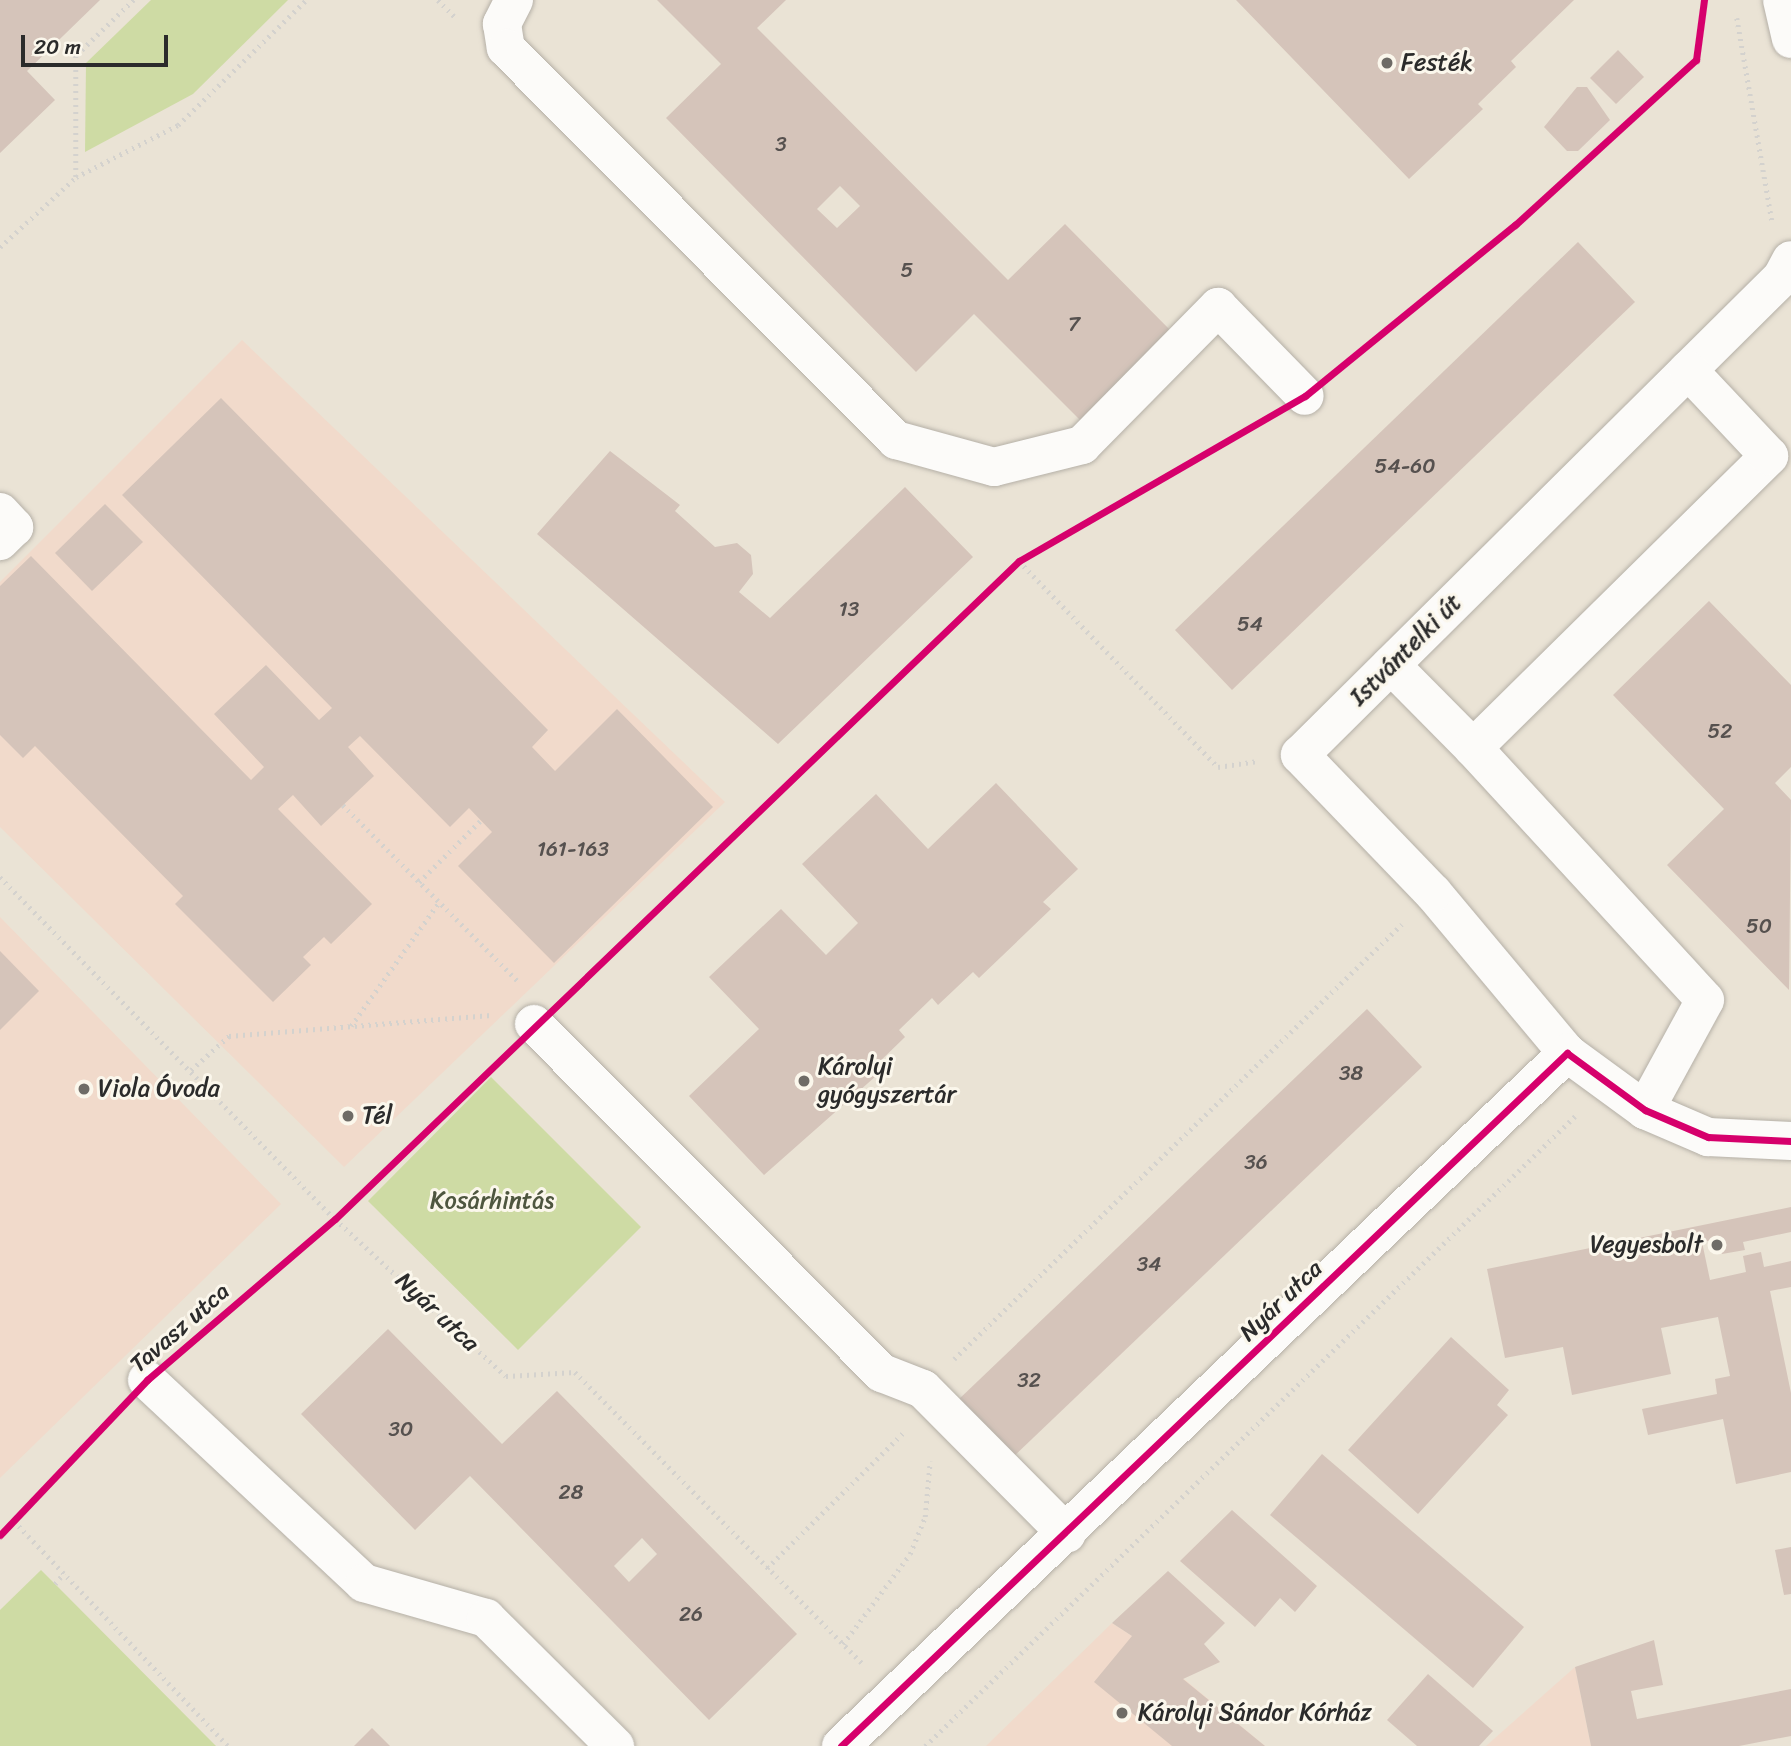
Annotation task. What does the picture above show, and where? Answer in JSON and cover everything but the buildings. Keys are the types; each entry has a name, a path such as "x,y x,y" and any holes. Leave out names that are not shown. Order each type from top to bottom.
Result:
{"street":[{"path":"514,0 502,24 506,48 896,440 994,467 1082,445 1218,307 1304,396"},
{"path":"1782,0 1791,39"},
{"name":"Istvántelki út","path":"1300,754 1688,370 1786,268"},
{"path":"1473,748 1769,456 1688,370"},
{"path":"0,512 15,527 0,541"},
{"path":"1391,665 1473,748 1705,1000 1645,1110"},
{"path":"1300,754 1433,893 1567,1053 1645,1110 1708,1137 1791,1141"},
{"path":"541,1017 882,1373 927,1401 1067,1534"},
{"name":"Nyár utca","path":"841,1746 1067,1534 1567,1053"},
{"path":"147,1380 363,1583 486,1618 615,1746"}],"path":[{"path":"76,177 76,56 134,0"},
{"path":"0,247 76,177 178,125 306,0"},
{"path":"1736,13 1786,268"},
{"path":"0,253 9,239"},
{"path":"1009,571 1031,554"},
{"path":"1019,561 1218,767 1300,754"},
{"path":"343,805 439,902 541,1017"},
{"path":"419,882 481,820"},
{"path":"767,1567 927,1401 1433,893"},
{"path":"351,1027 439,902"},
{"path":"191,1070 229,1036 495,1015"},
{"path":"925,1746 1608,1083"},
{"path":"325,1228 345,1209"},
{"path":"843,1644 890,1586 925,1517 930,1446 927,1401"},
{"path":"7,1528 23,1511"},
{"path":"14,1521 228,1746"},
{"path":"55,1584 64,1573"}],"shaded area":[{"path":"242,340 725,802 344,1167 0,827 0,582"},
{"name":"Viola Óvoda","path":"0,917 281,1204 0,1478"},
{"name":"Károlyi Sándor Kórház","path":"1112,1623 1132,1636 1265,1746 986,1746"},
{"path":"1575,1667 1591,1746 1486,1746"}],"green space":[{"path":"151,0 288,0 193,94 85,152 86,63"},
{"name":"Kosárhintás","path":"491,1077 641,1227 518,1350 368,1201"},
{"path":"41,1570 216,1746 0,1746 0,1610"}],"cycle path":[{"name":"Tavasz utca","path":"0,1535 147,1380 335,1219 1019,561 1305,396 1515,225 1696,60 1704,0"},
{"path":"841,1746 1567,1053 1645,1110 1708,1137 1791,1141"}],"place":[{"name":"Festék","path":"1387,63"},
{"name":"Károlyi gyógyszertár","path":"804,1081"},
{"name":"Viola Óvoda","path":"84,1089"},
{"name":"Tél","path":"348,1116"},
{"name":"Vegyesbolt","path":"1717,1245"},
{"name":"Károlyi Sándor Kórház","path":"1122,1713"}]}
